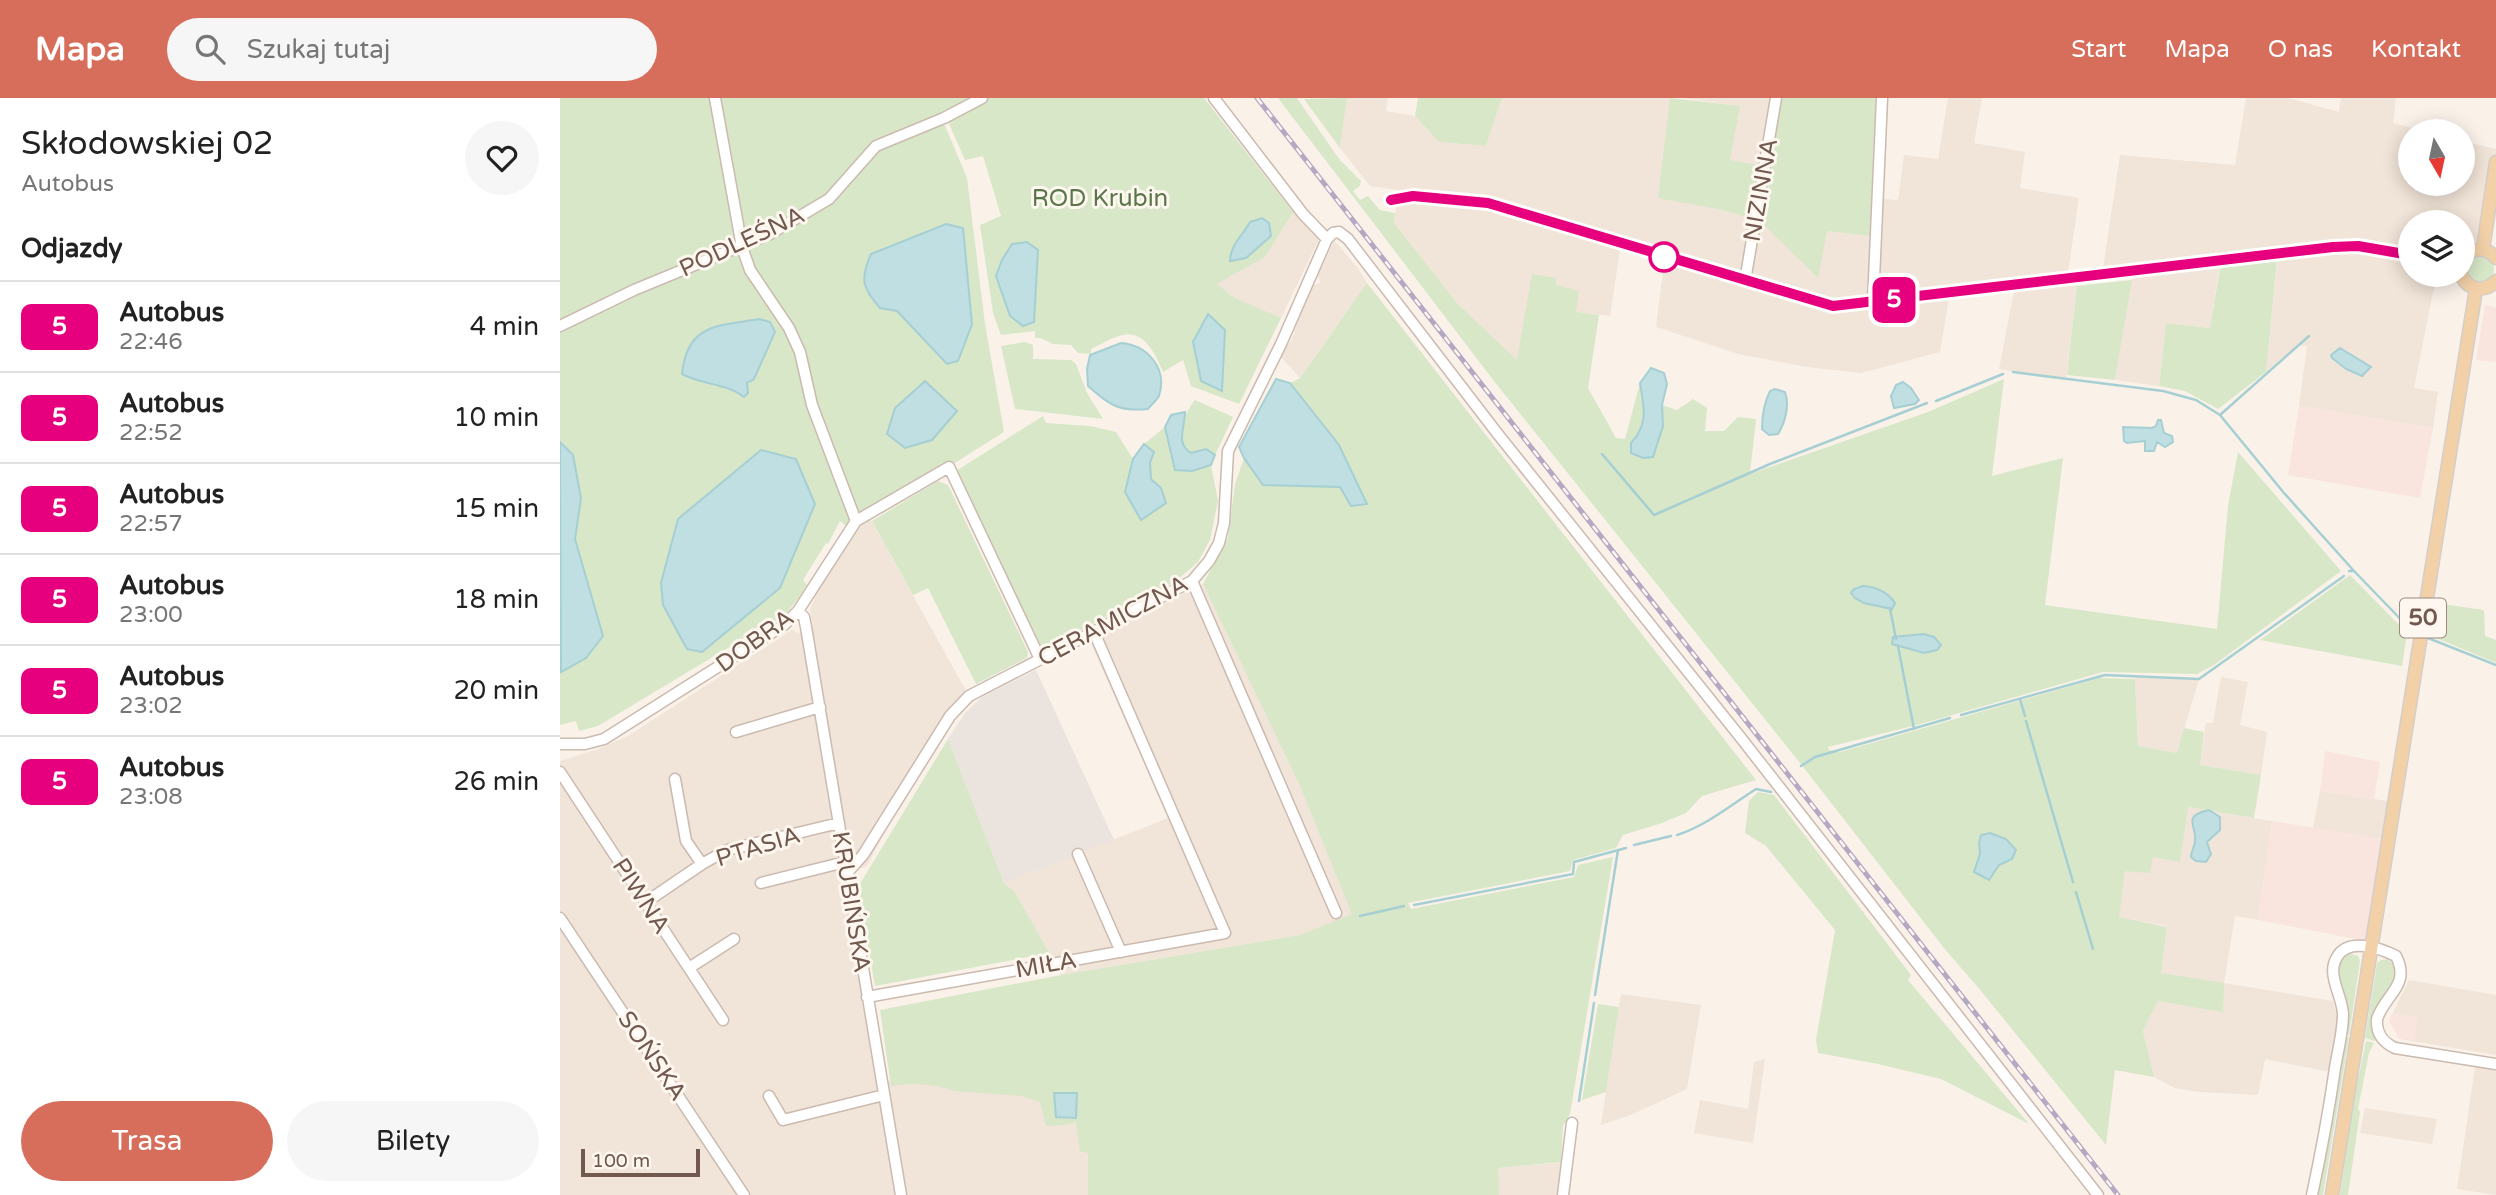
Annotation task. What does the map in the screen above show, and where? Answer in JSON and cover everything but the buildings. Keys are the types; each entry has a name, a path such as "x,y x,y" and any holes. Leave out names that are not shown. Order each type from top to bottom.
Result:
{"main road":[{"path":"2483,249 2496,162"},
{"path":"2475,250 2483,249 2496,257"},
{"path":"2473,287 2488,288 2496,281"},
{"name":"50","path":"2332,1195 2476,289"}],"street":[{"path":"715,98 742,247 750,270 789,328 800,352 812,405 856,521"},
{"name":"PODLEŚNA","path":"560,326 634,290 770,234 830,199 876,146 944,118 982,98"},
{"path":"1214,98 1303,214 1327,239 1337,232 1348,239 1497,433 1741,737 2098,1195"},
{"name":"NIZINNA","path":"1745,281 1776,98"},
{"path":"1873,302 1882,98"},
{"path":"1391,200 1413,196 1488,203 1745,281 1828,305 1844,306 2333,247 2358,246 2398,253"},
{"name":"CERAMICZNA","path":"846,868 863,855 950,716 968,696 1192,581 1209,561 1219,543 1224,523 1228,452 1281,344 1327,239"},
{"name":"DOBRA","path":"560,744 585,744 604,739 782,627 798,611 856,521 948,467 1040,659"},
{"path":"1192,581 1336,913"},
{"name":"KRUBIŃSKA","path":"798,611 805,622 901,1195"},
{"name":"MIŁA","path":"867,997 1225,933 1094,632"},
{"path":"736,732 820,708"},
{"name":"PIWNA","path":"560,772 723,1020"},
{"path":"675,779 686,841 702,864"},
{"name":"PTASIA","path":"646,902 727,850 839,823"},
{"path":"1078,854 1121,952"},
{"path":"761,883 846,868"},
{"name":"SOŃSKA","path":"560,918 744,1195"},
{"path":"689,968 734,939"},
{"path":"2312,1195 2328,1119 2343,1015 2333,972 2335,959 2346,948 2370,947 2396,956 2401,966 2397,988 2377,1019 2379,1035 2386,1043 2395,1048 2496,1064"},
{"path":"769,1096 783,1119 884,1094"},
{"path":"1563,1195 1572,1123"}],"shaded area":[{"path":"1347,98 1388,98 1386,111 1415,116 1439,142 1486,146 1502,98 1670,98 1718,209 1762,221 1817,277 1827,231 1870,236 1873,198 1898,200 1904,155 1938,159 1948,98 1982,98 1974,143 2025,152 2020,188 2079,198 2067,279 2078,278 2066,380 1999,369 2015,286 1950,293 1940,352 1861,373 1807,367 1738,354 1656,327 1664,264 1620,250 1610,316 1576,312 1556,285 1556,279 1518,361 1458,304 1394,223 1398,190 1370,186 1340,148"},
{"path":"1683,98 1772,98 1760,165 1730,160 1739,106"},
{"path":"2246,98 2288,98 2339,112 2341,98 2396,98 2393,123 2398,124 2398,196 2475,196 2475,144 2496,149 2496,169 2486,239 2475,249 2475,210 2398,210 2398,287 2435,287 2414,388 2438,392 2433,428 2299,406 2307,346 2296,346 2266,372 2278,255 2220,262 2210,328 2166,323 2159,386 2115,380 2133,272 2102,275 2120,155 2235,165"},
{"path":"1293,212 1320,237 1281,318 1235,298 1217,284 1265,257"},
{"path":"1334,240 1367,283 1300,378 1281,357 1295,333 1313,285 1319,284 1317,275"},
{"path":"2485,305 2496,308 2496,362 2476,360"},
{"path":"2299,406 2433,428 2420,498 2288,475"},
{"path":"870,518 969,696 929,749 867,866 847,873 882,1081 1089,1093 1088,1195 560,1195 560,761 628,736 792,630 799,633 813,630 810,609 837,549 850,529"},
{"path":"1203,584 1300,786 1353,914 1300,935 1061,975 1015,892 1004,883 1168,818 1090,641"},
{"path":"1036,670 1114,840 1004,883 948,739 965,713 982,697"},
{"path":"2135,676 2199,679 2177,753 2138,746"},
{"path":"2221,677 2248,682 2240,725 2267,732 2261,775 2200,765 2206,723 2213,723"},
{"path":"2325,751 2380,762 2374,799 2320,791"},
{"path":"2320,791 2394,802 2388,840 2313,828"},
{"path":"2187,807 2272,821 2258,920 2235,916 2224,983 2333,1001 2339,1024 2330,1072 2265,1059 2258,1095 2198,1092 2175,1088 2154,1077 2143,1031 2158,1001 2167,1002 2161,973 2167,926 2118,917 2125,871 2152,857 2180,861"},
{"path":"2272,821 2388,840 2371,942 2258,920"},
{"path":"2409,980 2496,995 2496,1055 2400,1039 2389,1021"},
{"path":"1621,994 1701,1005 1687,1089 1633,1114 1601,1125"},
{"path":"2392,1013 2418,1017 2414,1041 2400,1039 2389,1021"},
{"path":"1765,1059 1753,1143 1694,1133 1700,1100 1748,1109 1754,1062"},
{"path":"2475,1067 2496,1070 2496,1195 2457,1189"},
{"path":"2365,1108 2437,1119 2432,1144 2360,1133"},
{"path":"1568,1162 1563,1195 1499,1195 1497,1168"}],"green space":[{"path":"560,98 977,98 875,144 827,195 768,231 741,244 632,285 560,322"},
{"name":"ROD Krubin","path":"986,98 1204,98 1293,212 1265,257 1217,284 1235,298 1281,318 1239,404 1191,386 1183,360 1163,372 1149,346 1132,335 1111,339 1091,349 1091,354 1078,353 1071,345 1053,344 1035,338 1035,331 1001,335 993,313 980,225 1001,216 983,156 965,160 947,119"},
{"path":"1278,98 1297,98 1339,159 1361,181 1360,186 1353,191 1360,200 1368,196 1380,210 1395,213 1394,223 1458,304 1517,360 1532,274 1556,278 1556,285 1579,291 1576,312 1599,315 1588,388 1616,438 1625,439 1640,383 1643,422 1631,443 1657,440 1663,426 1662,405 1677,410 1693,399 1707,408 1705,431 1724,431 1738,417 1756,419 1750,474 1928,412 2004,379 1992,476 2063,458 2045,605 2217,629 2228,506 2238,452 2341,571 2214,665 2197,674 2103,672 1917,725 1828,747 1829,750 1840,752 2099,678 2135,679 2138,746 2177,753 2184,728 2204,732 2200,765 2261,775 2254,818 2188,807 2180,862 2153,857 2150,873 2125,871 2119,917 2167,927 2161,973 2224,983 2223,1012 2158,1001 2143,1031 2154,1077 2115,1070 2106,1145 1944,948 1804,768 1494,381"},
{"path":"1347,98 1340,148 1304,99"},
{"path":"1418,98 1502,98 1486,146 1439,142 1415,116"},
{"path":"1670,98 1740,106 1730,160 1760,165 1751,218 1658,198"},
{"path":"1780,98 1876,98 1870,236 1827,231 1818,278 1759,220 1763,201 1766,199 1764,191"},
{"path":"943,121 967,178 985,324 1004,432 850,529 840,521 803,580 807,585 783,617 765,633 761,628 598,726 579,731 576,721 560,725 560,672 586,658 603,636 575,539 581,498 573,455 560,442 560,332 635,294 771,238 821,209 878,148","holes":["796,459 815,504 780,588"]},
{"path":"2475,256 2485,256 2493,264 2490,279 2475,282"},
{"path":"2277,261 2266,372 2218,409 2185,391 2159,386 2166,323 2210,328 2220,268"},
{"path":"2132,280 2115,380 2067,375 2077,286"},
{"path":"1367,283 1756,780 1702,796 1686,813 1623,835 1616,848 1573,860 1570,871 1408,903 1411,909 1574,877 1578,865 1613,857 1570,1114 1563,1126 1561,1162 1498,1168 1499,1195 1088,1195 1088,1153 1080,1151 1076,1122 1046,1126 1040,1102 1021,1096 955,1091 924,1084 891,1086 880,1010 1061,975 1300,935 1352,914 1300,786 1203,584 1228,538 1235,484 1244,458 1263,485 1340,487 1339,445 1290,383 1300,378"},
{"path":"1025,342 1033,345 1033,359 1071,360 1076,364 1087,393 1103,419 1015,409 1001,346"},
{"path":"1195,400 1233,417 1215,455 1206,449 1191,453 1182,442 1184,420"},
{"path":"1043,416 1046,423 1090,426 1116,432 1133,459 1125,492 1141,519 1161,488 1151,480 1150,463 1154,452 1144,444 1165,427 1175,469 1192,471 1211,465 1218,501 1210,540 1198,562 1176,581 1046,648 1040,645 956,471"},
{"path":"938,481 948,485 1028,652 1027,658 976,684 928,588 913,595 872,521"},
{"path":"2350,575 2407,633 2402,666 2260,640"},
{"path":"2435,603 2484,610 2485,636 2496,640 2496,663 2429,635"},
{"path":"948,739 1004,883 1015,892 1049,953 875,986 858,887"},
{"path":"1758,792 1774,795 1911,975 1908,980 2029,1124 1941,1079 1818,1053 1816,1040 1835,930 1766,846 1745,833 1749,801"},
{"path":"2349,953 2358,956 2360,961 2349,1035 2345,1034 2338,967"},
{"path":"2389,959 2395,974 2373,1014 2375,1041 2365,1038 2377,963"},
{"path":"1598,1004 1619,1007 1606,1092 1582,1100"},
{"path":"2344,1036 2349,1037 2323,1195 2316,1195"},
{"path":"2366,1041 2374,1043 2369,1053 2358,1109 2360,1112 2348,1195 2340,1195 2354,1099"}],"water":[{"path":"1262,218 1269,223 1271,236 1246,258 1230,261 1235,245 1250,222"},
{"path":"946,224 963,228 972,324 958,361 947,364 897,311 880,308 869,295 864,277 871,254"},
{"path":"1027,242 1038,250 1034,322 1023,326 1010,316 996,276 1012,244"},
{"path":"1208,314 1225,330 1222,391 1201,381 1193,342"},
{"path":"759,319 770,322 775,332 754,379 747,383 748,393 744,397 730,389 682,374 690,345 697,336 717,326"},
{"path":"1121,343 1147,353 1158,367 1161,376 1159,396 1148,409 1115,406 1088,386 1090,355"},
{"path":"2340,348 2371,367 2362,376 2346,369 2331,355"},
{"path":"1651,368 1664,373 1667,384 1662,405 1663,426 1653,457 1643,458 1631,453 1631,443 1643,422 1640,383"},
{"path":"1276,379 1290,383 1339,445 1367,504 1351,506 1340,487 1263,485 1239,447"},
{"path":"925,381 957,411 932,440 905,448 887,434 895,408"},
{"path":"1903,382 1919,400 1915,404 1894,408 1891,396 1896,385"},
{"path":"1775,389 1785,392 1787,408 1778,434 1769,435 1762,429 1763,414 1770,391"},
{"path":"1185,412 1183,445 1191,453 1206,449 1215,455 1211,465 1192,471 1175,470 1165,427 1171,415"},
{"path":"2161,420 2164,433 2172,436 2173,442 2165,447 2157,442 2154,451 2145,451 2145,441 2124,441 2123,427 2152,428"},
{"path":"560,442 573,455 581,498 575,539 603,636 586,658 561,672"},
{"path":"1144,444 1154,452 1150,463 1151,479 1161,488 1166,503 1141,520 1125,492 1133,459"},
{"path":"761,450 796,459 815,504 780,588 702,652 687,649 663,605 661,583 678,519"},
{"path":"1863,586 1888,595 1895,603 1892,609 1864,603 1855,598 1851,593"},
{"path":"1924,634 1934,637 1941,645 1937,650 1924,653 1892,644 1893,637"},
{"path":"2209,810 2220,817 2220,830 2207,842 2211,854 2206,862 2196,861 2191,857 2195,840 2193,818 2200,812"},
{"path":"1990,833 2006,839 2016,850 2012,859 1999,865 1989,880 1974,872 1980,854 1981,835"},
{"path":"1054,1093 1077,1093 1076,1118 1056,1117"}],"waterway":[{"path":"2309,336 2220,415 2284,493 2354,571"},
{"path":"2013,372 2163,391 2196,400 2220,415"},
{"path":"1936,401 2003,374"},
{"path":"1602,454 1654,515 1770,464 1927,403"},
{"path":"2349,571 2354,571 2413,632"},
{"path":"1961,715 2105,675 2199,679 2344,576"},
{"path":"1890,608 1896,639"},
{"path":"2428,638 2496,665"},
{"path":"1898,646 1914,729"},
{"path":"2020,699 2025,716"},
{"path":"1801,766 1815,757 1950,718"},
{"path":"2026,721 2073,882"},
{"path":"1677,835 1708,821 1756,789 1771,792"},
{"path":"1634,845 1671,836"},
{"path":"1414,905 1573,874 1574,862 1626,848"},
{"path":"1595,995 1618,850"},
{"path":"2076,892 2093,949"},
{"path":"1360,916 1404,906"},
{"path":"1579,1101 1594,1003"}],"railway":[{"path":"1257,98 2118,1195"}],"bus line":[{"name":"5","path":"1391,200 1413,196 1488,203 1833,306 2333,247 2358,246 2398,253"}]}
